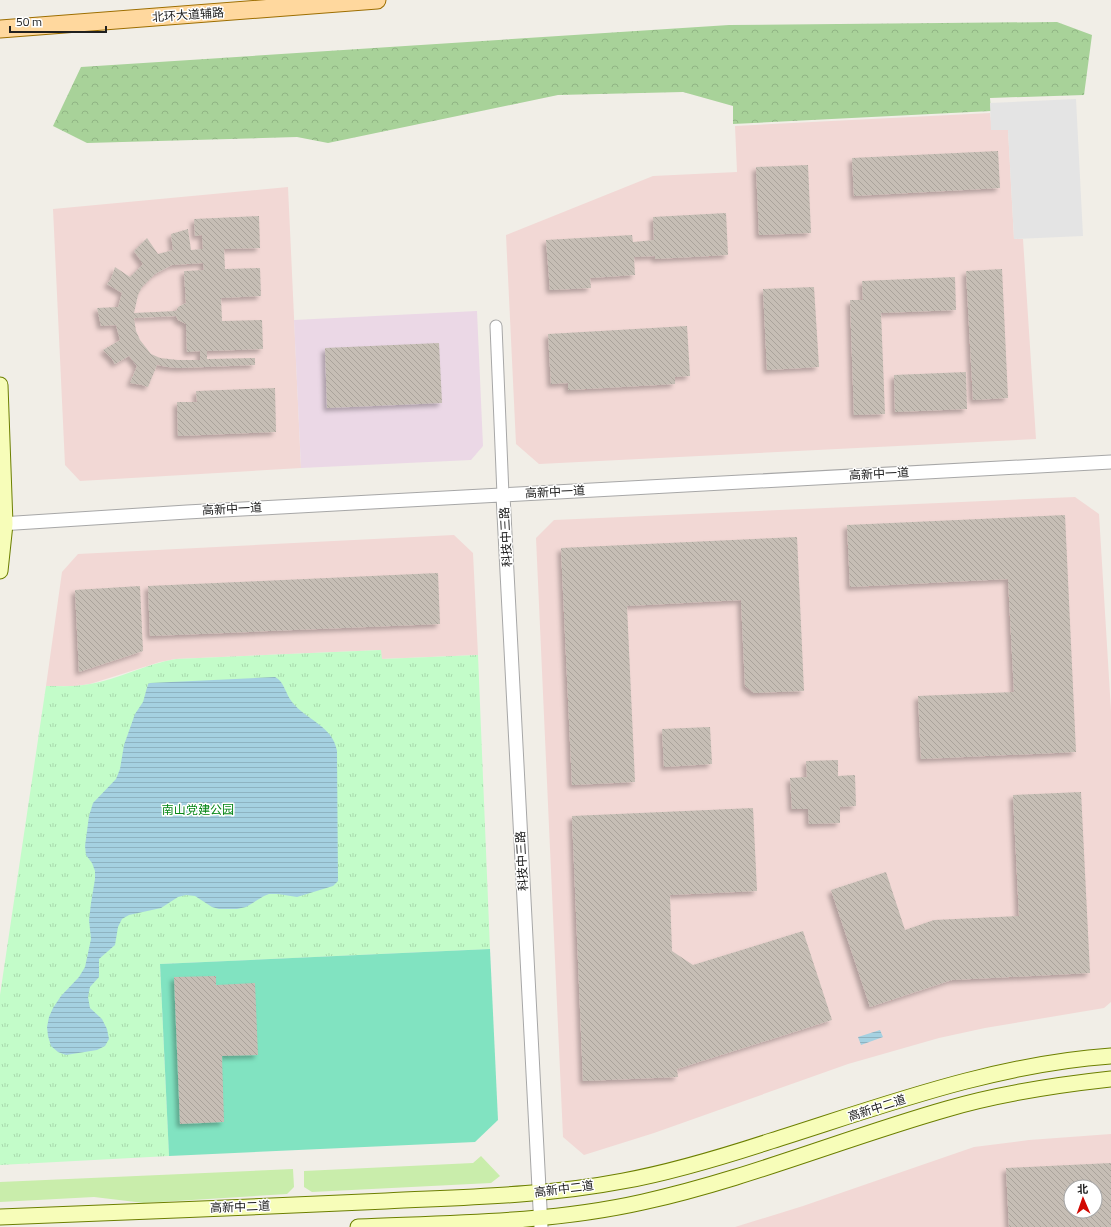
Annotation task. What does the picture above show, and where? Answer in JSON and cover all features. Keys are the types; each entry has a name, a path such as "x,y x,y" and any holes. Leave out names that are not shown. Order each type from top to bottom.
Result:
{"main road":[{"name":"北环大道辅路","path":"0,29 377,0"},
{"path":"0,385 2,524 0,570"},
{"name":"高新中二道","path":"0,1217 298,1205 539,1193 625,1181 686,1167 731,1154 909,1097 975,1078 1032,1066 1111,1056"},
{"name":"高新中二道","path":"358,1227 541,1223 644,1202 686,1191 948,1108 1057,1085 1111,1079"}],"street":[{"path":"496,326 504,495"},
{"name":"高新中一道","path":"2,524 187,512 1111,462"},
{"name":"科技中三路","path":"504,495 541,1223"}],"shaded area":[{"path":"1076,99 1083,236 1014,239 1008,130 991,130 990,103"},
{"path":"990,113 992,130 1008,129 1014,239 1023,239 1036,439 539,464 516,444 506,235 653,176 737,172 735,126"},
{"path":"288,187 301,468 80,481 65,465 53,209"},
{"path":"477,311 483,446 471,460 301,468 294,320"},
{"path":"1075,497 1099,514 1111,711 1111,1002 1104,1008 985,1028 939,1038 848,1064 654,1133 584,1155 563,1137 536,538 554,520"},
{"path":"454,535 473,553 478,655 381,659 381,650 176,659 160,662 90,684 76,686 46,686 62,572 78,554"},
{"path":"1111,1134 1111,1227 735,1227 803,1206 974,1147 1029,1140"}],"green space":[{"path":"1057,22 1092,35 1084,95 990,98 991,111 733,124 733,106 683,92 558,95 328,143 297,137 87,143 53,126 81,67 729,25"},
{"name":"南山党建公园","path":"381,650 382,659 478,655 490,949 160,964 169,1156 0,1165 0,995 46,686 73,686 101,682 154,664 176,659"},
{"path":"490,949 498,1120 475,1142 169,1156 160,964"},
{"path":"481,1156 500,1176 491,1183 312,1192 304,1187 304,1171 473,1163"},
{"path":"293,1169 294,1187 287,1194 144,1203 94,1197 0,1202 0,1182"}],"water":[{"path":"275,677 281,682 292,702 325,729 334,742 337,751 338,881 333,886 297,897 269,894 246,907 237,909 219,909 212,907 195,896 186,895 178,897 161,908 129,915 122,919 118,927 115,945 99,959 99,977 90,987 88,997 90,1008 102,1019 107,1029 109,1039 105,1046 97,1050 66,1055 58,1052 51,1046 48,1036 47,1027 49,1017 61,996 79,977 85,967 91,939 89,920 95,871 92,863 86,855 85,846 89,816 93,803 116,779 120,769 124,745 135,714 143,702 148,684"},
{"path":"880,1030 883,1037 861,1045 858,1037"}],"building":[{"path":"998,151 1000,188 854,196 852,158"},
{"path":"808,165 811,233 759,235 756,167"},
{"path":"726,213 728,255 655,259 655,256 634,257 635,275 590,278 591,288 550,290 546,240 632,235 633,242 654,240 653,217"},
{"path":"259,216 260,248 224,249 225,269 260,268 261,296 221,298 222,321 262,320 263,349 207,351 207,359 255,358 255,365 179,368 157,365 148,387 130,383 137,366 129,356 115,364 103,350 120,340 116,325 101,326 97,308 118,307 122,293 107,284 111,279 115,267 130,277 143,264 134,251 147,238 158,254 173,250 171,234 188,229 191,250 203,249 202,235 195,236 194,219","holes":["203,263 204,270 184,271 186,303 178,307 176,311 134,313 138,295 142,287 155,274 172,265","176,316 178,320 186,324 187,352 200,351 200,360 160,358 151,354 140,340 136,331 134,318"]},
{"path":"1002,269 1008,398 973,400 966,271"},
{"path":"955,277 956,310 881,313 885,414 854,415 850,300 863,300 862,281"},
{"path":"814,287 819,367 767,370 763,289"},
{"path":"687,326 690,376 675,377 675,384 568,390 568,383 551,384 548,334"},
{"path":"439,343 442,403 327,408 325,348"},
{"path":"966,372 967,409 895,412 894,375"},
{"path":"275,388 276,432 178,436 177,402 197,402 196,391"},
{"path":"1065,515 1076,752 921,759 918,696 1014,692 1008,579 850,587 847,525"},
{"path":"797,537 804,691 754,693 745,686 741,600 627,606 635,782 572,785 561,548"},
{"path":"438,573 440,624 150,636 148,586"},
{"path":"140,586 143,651 79,672 75,590"},
{"path":"710,727 712,764 664,767 662,729"},
{"path":"838,760 838,776 855,775 856,806 840,807 840,823 809,824 808,809 792,809 790,778 807,777 806,761"},
{"path":"1081,792 1090,973 952,980 870,1007 831,890 886,872 905,930 934,920 1019,916 1013,795"},
{"path":"753,808 757,891 670,895 672,951 693,965 803,931 832,1020 677,1069 678,1077 583,1081 572,816"},
{"path":"216,976 216,985 255,983 258,1055 222,1056 224,1122 180,1124 174,977"},
{"path":"1111,1163 1111,1227 1009,1227 1006,1168"}]}
